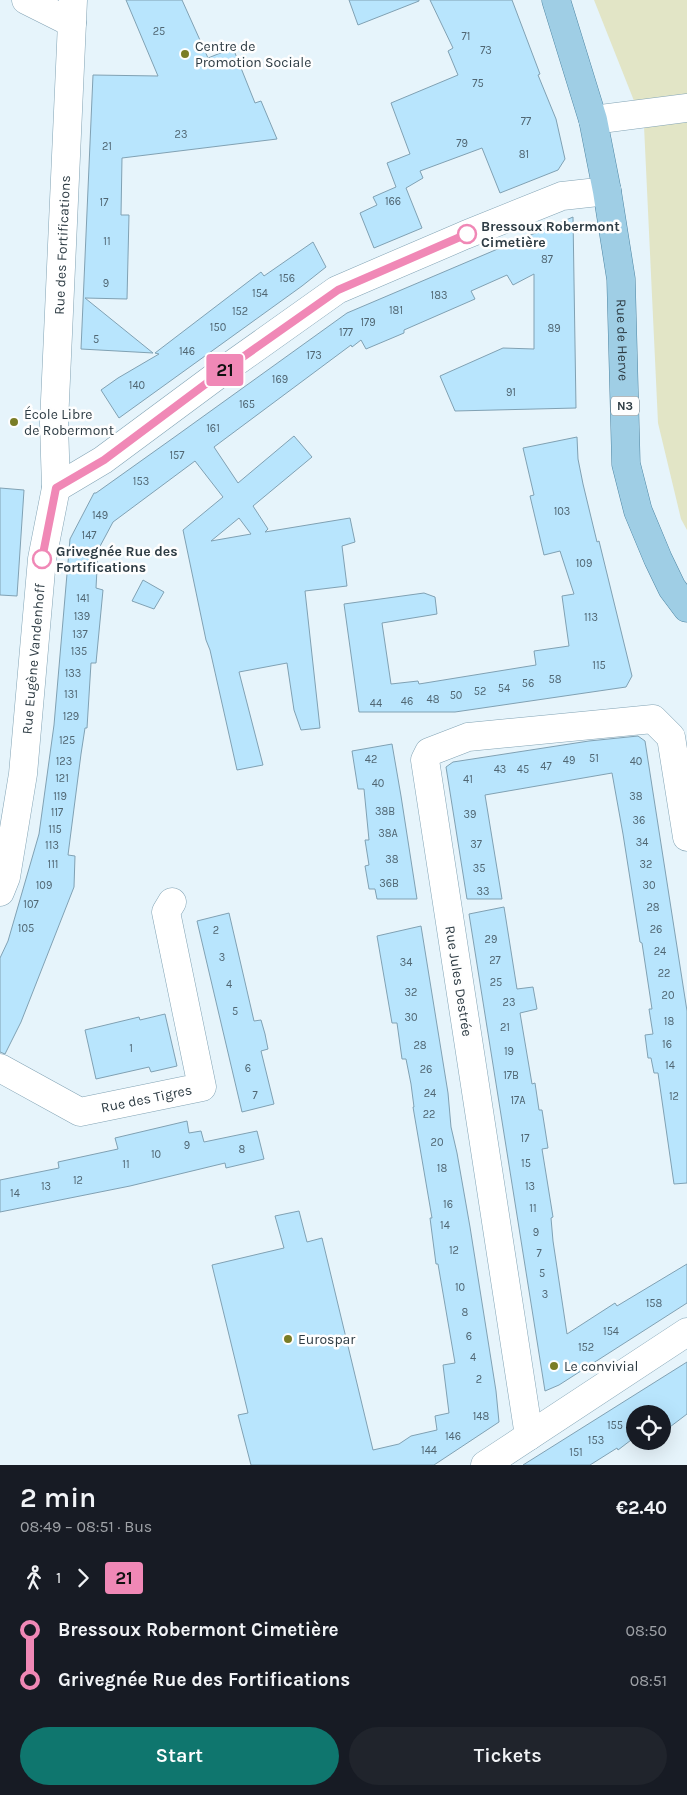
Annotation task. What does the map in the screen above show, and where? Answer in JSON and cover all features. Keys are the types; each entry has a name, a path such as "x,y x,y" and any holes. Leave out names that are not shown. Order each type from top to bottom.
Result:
{"main road":[{"name":"Rue de Herve","path":"556,0 593,120 621,279 626,464 638,511 658,560 672,588 687,608"}],"street":[{"path":"26,0 73,11"},
{"name":"Rue des Fortifications","path":"56,488 54,423 73,11"},
{"path":"593,120 687,108"},
{"path":"56,488 104,460 223,371 338,290 464,235 562,196 607,191"},
{"name":"Rue Eugène Vandenhoff","path":"0,892 6,876 23,774 42,560 56,488"},
{"name":"Rue Jules Destrée","path":"530,1436 425,760 429,752 468,737 653,719 671,737 687,837"},
{"name":"Rue des Tigres","path":"0,1068 80,1112 202,1088 166,912 172,902"},
{"path":"484,1465 687,1332"}],"green space":[{"path":"594,0 687,0 687,530 681,519 658,423 644,126"}],"building":[{"path":"126,0 182,0 208,58 233,48 255,103 261,101 277,139 122,158 121,215 129,215 127,299 85,298 153,353 81,349 93,75 158,76"},
{"path":"349,0 419,0 419,1 358,25"},
{"path":"430,0 512,0 540,74 538,75 556,119 565,159 558,170 500,193 482,148 420,171 423,178 406,188 422,228 374,248 360,213 377,205 373,197 396,187 387,163 410,154 391,103 458,75 448,51 453,48"},
{"path":"573,217 576,408 455,411 440,376 503,348 534,349 534,274 513,285 507,275 471,291 475,299 404,330 404,333 366,349 361,340 352,347 351,345 214,447 238,483 294,436 312,457 253,506 268,529 265,532 350,518 355,542 342,546 347,586 305,591 320,728 301,730 294,710 287,663 239,672 263,765 237,770 210,650 206,640 183,530 223,497 195,461 113,522 98,550 96,588 103,590 96,663 91,663 87,728 85,728 81,754 68,855 75,856 74,887 21,1022 5,1054 0,1052 0,958 8,941 39,834 54,725 70,539 94,493 347,313","holes":["239,518 251,534 211,541"]},
{"path":"313,242 326,267 119,418 101,390 159,354 155,353 261,272 264,276"},
{"path":"577,437 578,459 583,484 632,676 626,687 455,712 359,712 344,604 424,593 435,597 437,614 382,623 391,684 418,681 419,684 536,665 534,651 569,646 562,596 574,594 560,551 544,555 530,496 534,495 523,448"},
{"path":"0,488 24,490 17,596 0,595"},
{"path":"143,580 164,592 154,609 132,601"},
{"path":"638,736 645,741 687,1011 687,1183 674,1184 658,1073 654,1073 651,1058 648,1058 645,1035 653,1034 649,1009 652,1009 612,773 485,795 502,899 467,899 446,767 453,762 589,741"},
{"path":"392,744 417,899 377,899 375,889 369,889 365,866 369,865 365,840 369,840 364,789 358,789 352,751"},
{"path":"504,907 517,989 533,987 537,1009 520,1013 532,1084 535,1083 539,1110 542,1110 548,1148 542,1149 553,1217 551,1218 553,1241 567,1334 615,1303 617,1306 687,1264 687,1303 559,1385 545,1391 469,914"},
{"path":"229,913 254,1021 261,1020 265,1034 268,1049 261,1051 274,1104 242,1112 197,921"},
{"path":"421,926 448,1093 451,1127 470,1227 496,1391 499,1422 434,1465 251,1465 238,1415 248,1413 212,1265 284,1248 275,1216 299,1211 307,1242 322,1238 373,1450 399,1444 411,1436 437,1430 435,1416 449,1413 443,1365 455,1363 438,1264 436,1264 430,1218 432,1218 413,1107 411,1084 406,1059 402,1059 397,1023 392,1023 377,936"},
{"path":"165,1014 177,1066 151,1072 149,1067 96,1079 85,1030 139,1017 140,1020"},
{"path":"187,1121 189,1133 201,1131 204,1142 257,1131 264,1159 226,1168 225,1163 130,1186 0,1212 0,1180 59,1168 58,1162 118,1149 115,1138"},
{"path":"687,1362 687,1414 671,1426 671,1405 626,1405 626,1444 618,1450 617,1448 590,1465 523,1465"}],"bus line":[{"name":"21","path":"42,559 56,488 104,460 223,371 338,290 467,234"}],"place":[{"name":"Centre de Promotion Sociale","path":"185,54"},
{"name":"Bressoux Robermont Cimetière","path":"467,234"},
{"name":"École Libre de Robermont","path":"14,422"},
{"name":"Grivegnée Rue des Fortifications","path":"42,559"},
{"name":"Eurospar","path":"288,1339"},
{"name":"Le convivial","path":"554,1366"}]}
